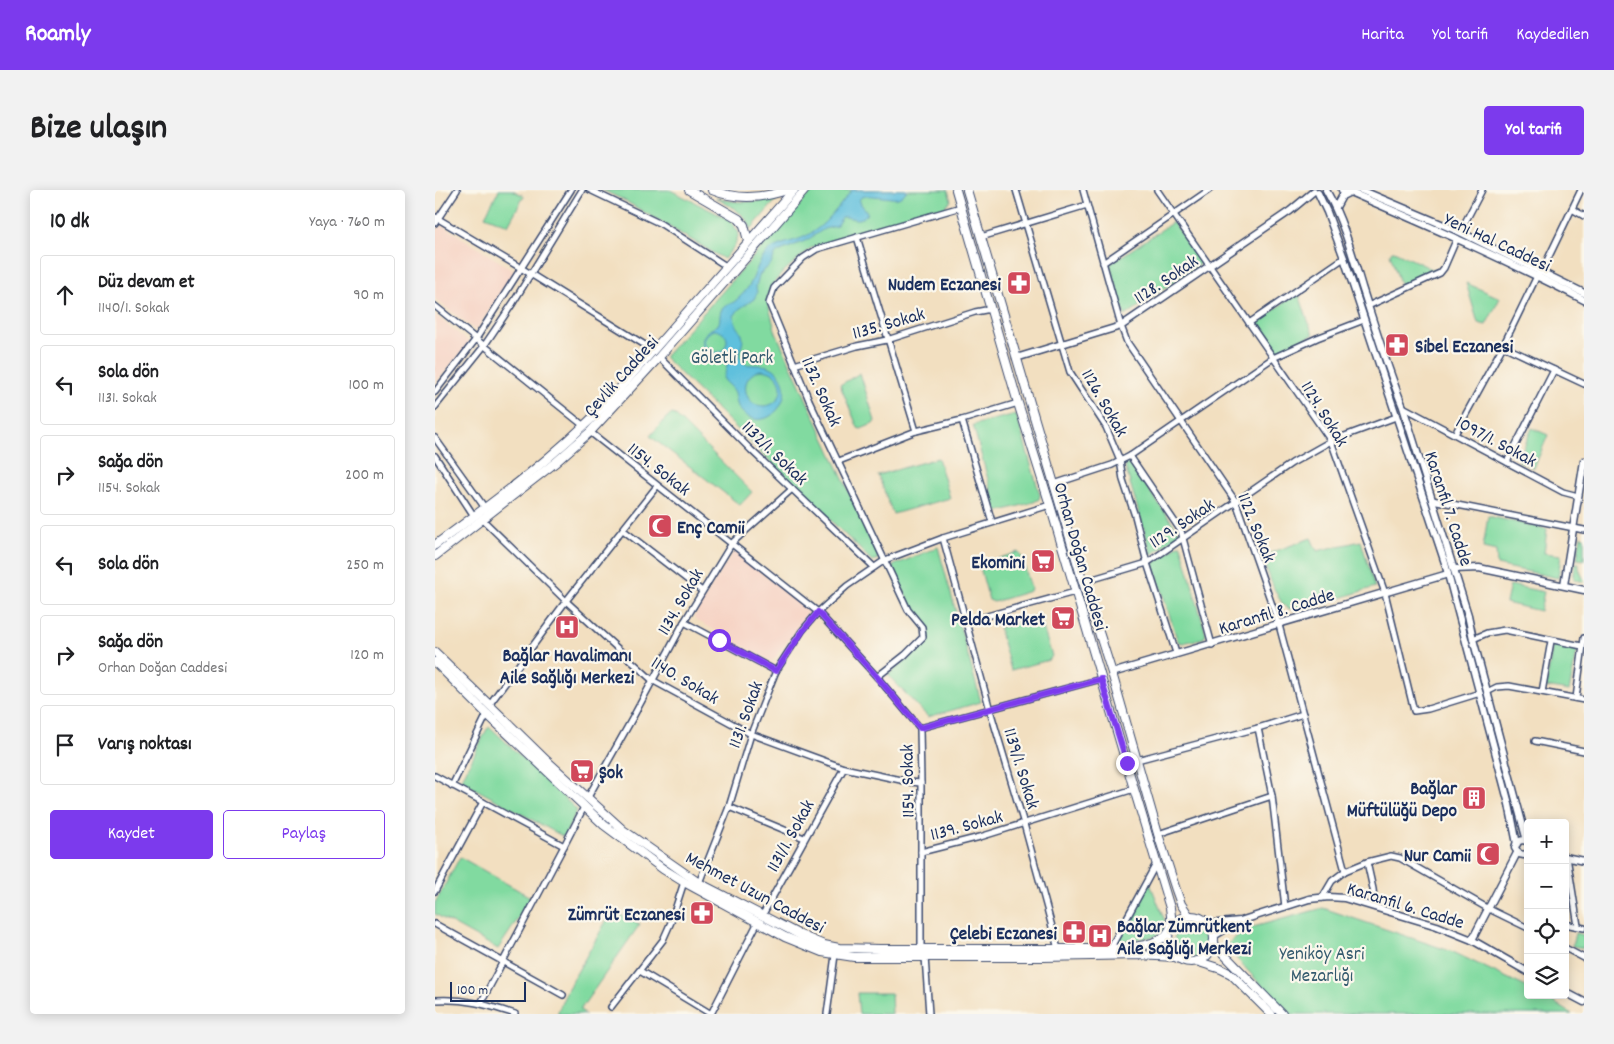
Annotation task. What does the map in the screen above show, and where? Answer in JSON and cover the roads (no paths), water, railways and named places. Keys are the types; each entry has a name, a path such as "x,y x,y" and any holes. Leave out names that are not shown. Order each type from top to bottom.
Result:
{"main road":[{"path":"689,190 739,219 744,225 748,241"},
{"path":"712,190 731,196 747,197 773,194 787,190"},
{"name":"Çevlik Caddesi","path":"435,556 478,518 485,508 560,448 587,429 653,350 793,190"},
{"name":"Çevlik Caddesi","path":"435,545 478,518 556,462 659,357 805,190"},
{"name":"Orhan Doğan Caddesi","path":"956,190 1170,908 1172,918 1170,931"},
{"path":"967,190 1083,582 1112,673 1158,834 1181,904 1189,916"},
{"name":"Mehmet Uzun Caddesi","path":"435,652 587,799 623,830 699,883 760,919 800,936 824,945 839,948 880,950 921,948 1110,949 1151,943 1160,940 1170,931"},
{"path":"435,662 604,825 663,869 684,882 760,919 802,945 854,957 1138,955 1175,957 1185,961 1196,961 1231,974 1271,1014"},
{"path":"1180,959 1175,955 1169,944 1170,931 1177,921 1189,916 1196,916 1212,929 1213,940 1207,954 1196,961"},
{"path":"1213,940 1282,1014"}],"street":[{"path":"457,190 436,220 521,268 653,350"},
{"path":"435,392 476,339 571,190"},
{"path":"435,407 484,346 513,303 582,190"},
{"path":"590,190 661,224 726,266"},
{"name":"1126. Sokak","path":"1016,190 1070,372 1107,427 1120,460 1123,480 1135,516 1147,563 1177,653"},
{"name":"1122. Sokak","path":"1083,190 1127,342 1236,502 1279,625 1345,871"},
{"name":"1124. Sokak","path":"1157,190 1331,441 1385,593 1414,711 1480,693"},
{"path":"1103,263 1209,190"},
{"name":"1128. Sokak","path":"1016,358 1121,326 1315,192 1322,193 1326,190"},
{"name":"Karanfil 7. Cadde","path":"1326,190 1336,207 1403,407 1469,615 1473,639 1524,831"},
{"name":"Yeni Hal Caddesi","path":"1342,190 1458,235 1540,274 1584,300"},
{"path":"1361,190 1458,235"},
{"path":"1368,306 1441,273 1445,268 1458,235 1482,190"},
{"path":"1455,434 1503,346 1581,190"},
{"name":"Karanfil 7. Cadde","path":"1315,192 1327,212 1344,258 1448,574 1509,804 1517,853"},
{"path":"1336,207 1341,196 1350,192"},
{"path":"981,237 1087,205"},
{"name":"1132. Sokak","path":"877,677 905,655 923,637 921,627 908,610 794,365 769,303 774,288 803,258 817,249 961,207"},
{"path":"1572,209 1584,216"},
{"path":"545,230 559,227"},
{"path":"857,237 916,431"},
{"path":"1249,323 1344,258"},
{"path":"1540,274 1584,293"},
{"path":"498,305 513,303"},
{"name":"1154. Sokak","path":"435,306 657,486 818,612 920,728 921,948"},
{"name":"1135. Sokak","path":"794,365 991,309"},
{"path":"1054,484 1112,465 1130,456 1273,358 1317,338 1364,320"},
{"path":"1503,346 1584,384"},
{"name":"1132/1. Sokak","path":"659,357 751,450 874,566"},
{"path":"1507,462 1554,370"},
{"path":"443,382 455,382"},
{"path":"839,461 916,431 962,420 1018,403"},
{"name":"1097/1. Sokak","path":"1403,407 1563,492 1578,496"},
{"name":"1129. Sokak","path":"1083,582 1147,563 1292,463 1331,441 1397,417"},
{"path":"962,420 993,522"},
{"path":"435,438 485,508"},
{"name":"1140. Sokak","path":"435,456 478,518 652,680 751,734 844,768 921,783"},
{"path":"1130,456 1181,530 1212,645"},
{"path":"447,473 451,462"},
{"path":"1564,585 1583,466"},
{"path":"489,705 566,601 657,486"},
{"name":"1134. Sokak","path":"587,799 683,622 732,543 792,489"},
{"path":"1432,500 1584,530"},
{"name":"1131. Sokak","path":"699,883 729,807 751,734 776,671 818,612 847,586 885,560 943,538 1050,505"},
{"path":"623,530 702,591"},
{"name":"1139/1. Sokak","path":"943,538 1058,949"},
{"path":"1454,569 1479,568 1584,590"},
{"name":"Karanfil 8. Cadde","path":"1112,673 1448,574"},
{"path":"965,622 1075,592"},
{"path":"683,622 776,671"},
{"path":"1473,639 1505,630 1582,646"},
{"path":"1576,698 1584,638"},
{"path":"1542,692 1551,640"},
{"path":"920,728 1101,679"},
{"path":"1487,692 1497,687 1509,686 1584,700"},
{"path":"452,786 487,714"},
{"path":"1137,760 1303,714"},
{"path":"1258,728 1272,796 1285,907"},
{"path":"1535,741 1584,751"},
{"name":"1131/1. Sokak","path":"711,1014 760,919 844,768"},
{"path":"435,776 564,846"},
{"name":"1139. Sokak","path":"921,852 1024,824 1134,789"},
{"path":"1158,834 1272,796"},
{"path":"435,892 483,802"},
{"path":"481,1003 584,807"},
{"path":"729,807 804,838"},
{"path":"1517,844 1520,841 1524,842"},
{"path":"1472,940 1517,853 1524,854"},
{"path":"1322,898 1332,881 1345,871 1367,862 1391,856 1399,858 1489,909 1524,926"},
{"path":"1569,858 1584,861"},
{"path":"1367,862 1375,907"},
{"path":"1110,949 1156,863"},
{"path":"1567,864 1577,926"},
{"path":"611,1007 663,940 684,882"},
{"name":"Karanfil 6. Cadde","path":"1240,921 1309,899 1344,898 1437,926 1472,940 1524,970"},
{"path":"1208,924 1225,924 1240,921"},
{"path":"1213,940 1240,921"},
{"path":"435,924 563,995"},
{"path":"1569,925 1584,928"},
{"path":"1569,950 1584,958"},
{"path":"827,1014 835,954"},
{"path":"925,957 929,1014"},
{"path":"640,971 711,1014"},
{"path":"1569,994 1584,1002"},
{"path":"435,1000 454,999 481,1003 515,1014"}],"water":[{"path":"852,190 907,190 898,198 869,196 860,198 860,202 867,212 861,219 842,217 836,226 824,229 807,240 778,252 771,264 759,275 756,287 757,293 754,299 739,309 734,316 743,338 739,356 745,364 765,366 775,370 782,380 785,390 783,401 778,410 770,416 761,419 751,418 741,411 734,391 723,378 727,362 725,359 707,353 703,345 703,338 707,332 718,325 722,309 736,301 747,289 761,260 770,250 802,238 820,227","holes":["713,330 722,332 727,339 726,345 718,352 713,352 705,345 704,340","761,370 771,373 778,378 781,385 781,393 777,400 763,406 752,403 746,393 748,379 755,372"]}],"place":[{"name":"Nudem Eczanesi","path":"1019,283"},
{"name":"Sibel Eczanesi","path":"1397,345"},
{"name":"Enç Camii","path":"660,526"},
{"name":"Ekomini","path":"1043,561"},
{"name":"Pelda Market","path":"1063,618"},
{"name":"Bağlar Havalimanı Aile Sağlığı Merkezi","path":"567,627"},
{"name":"Şok","path":"582,771"},
{"name":"Bağlar Müftülüğü Depo","path":"1474,798"},
{"name":"Nur Camii","path":"1488,854"},
{"name":"Zümrüt Eczanesi","path":"702,913"},
{"name":"Çelebi Eczanesi","path":"1074,932"},
{"name":"Bağlar Zümrütkent Aile Sağlığı Merkezi","path":"1100,936"}],"park label":[{"name":"Göletli Park","path":"732,356"},
{"name":"Yeniköy Asri Mezarlığı","path":"1322,963"}]}
